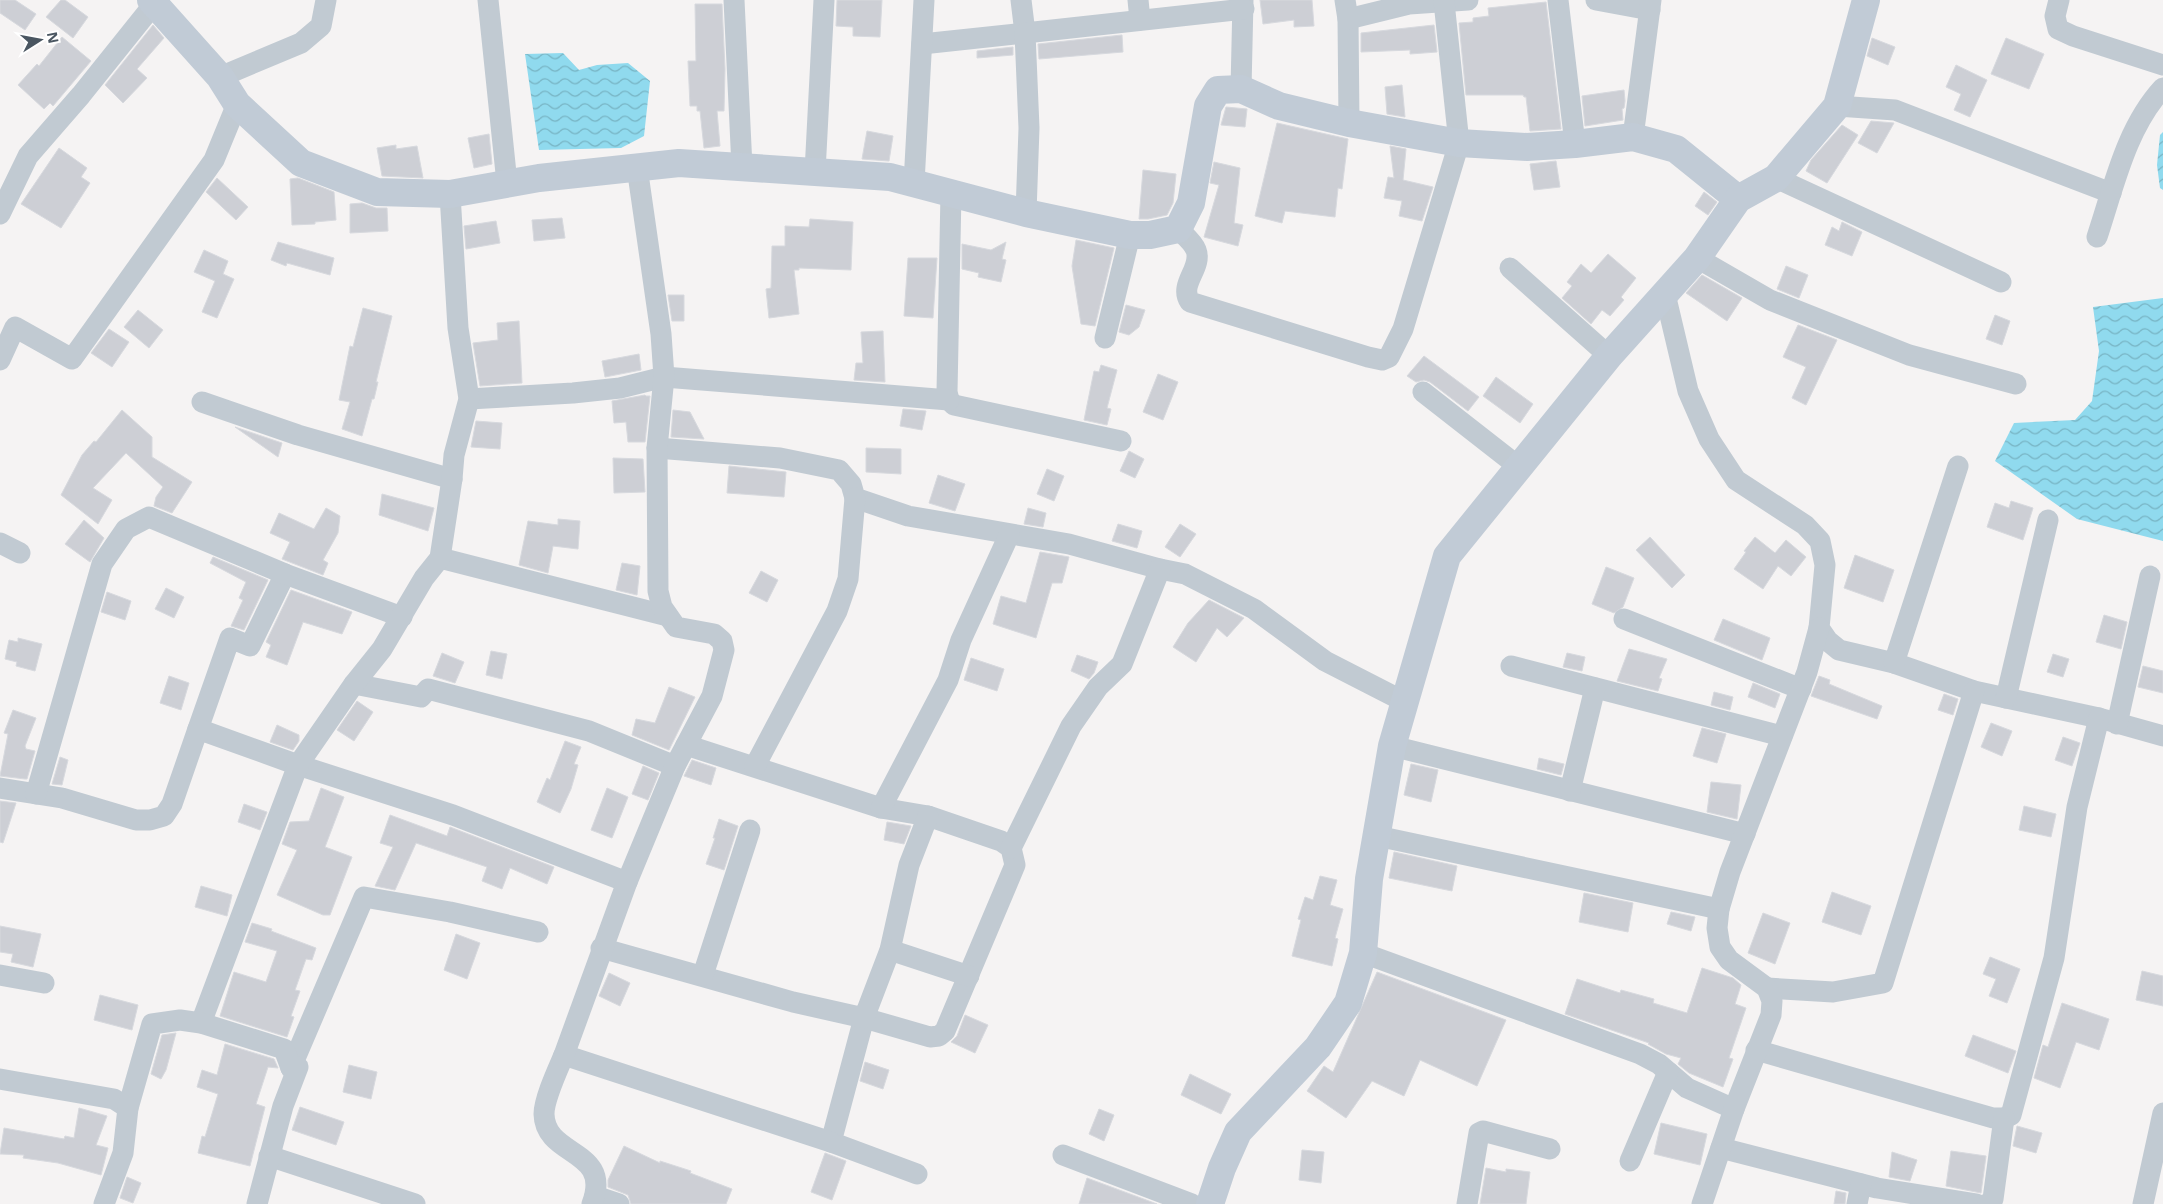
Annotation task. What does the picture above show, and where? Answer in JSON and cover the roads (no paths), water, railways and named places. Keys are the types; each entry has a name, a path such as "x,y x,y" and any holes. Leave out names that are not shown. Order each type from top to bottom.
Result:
{"street":[{"path":"220,77 301,43 321,26 326,0"},
{"path":"488,0 507,183"},
{"path":"734,0 742,167"},
{"path":"815,172 824,0"},
{"path":"914,183 924,0"},
{"path":"1021,0 1025,33 1029,128 1026,213"},
{"path":"1349,123 1347,9 1466,0"},
{"path":"1558,0 1575,144"},
{"path":"1596,0 1651,5 1633,137"},
{"path":"1210,1204 1222,1168 1238,1132 1318,1047 1348,1003 1363,953 1369,879 1392,746 1447,556 1609,356 1697,258 1738,199 1776,178 1837,106 1866,0"},
{"path":"2059,0 2055,16 2058,29 2073,36 2163,65"},
{"path":"0,214 28,156 81,95 153,2 220,77 237,104 301,163 377,192 450,194 507,183 679,163 890,177 1026,213 1130,236 1150,235 1178,229"},
{"path":"1178,229 1195,248 1197,253 1197,260 1186,290 1186,296 1190,302 1382,360 1389,357 1403,329 1459,143 1444,2"},
{"path":"922,44 1025,33 1139,10 1243,4 1241,89"},
{"path":"2097,237 2129,140 2156,95 2163,88"},
{"path":"1178,229 1191,203 1208,106 1218,90 1241,89 1279,106 1349,123 1459,143 1528,147 1633,137 1676,149 1738,199"},
{"path":"0,360 7,323 72,359 214,160 237,104"},
{"path":"1837,106 1895,110 2111,193"},
{"path":"619,1204 594,1200 596,1178 589,1163 554,1139 546,1126 544,1112 555,1074 564,1055 601,948 675,766 712,696 724,650 722,641 714,634 676,627 662,607 658,591 657,448 664,377 661,334 637,167"},
{"path":"1776,178 2001,282"},
{"path":"952,193 947,392 949,400 954,405 988,414 1120,442"},
{"path":"201,1023 298,765 354,684 382,648 402,618 424,578 440,558 454,455 469,399 458,328 450,194"},
{"path":"1104,338 1130,236"},
{"path":"1697,258 1770,300 1890,348 1909,355 2016,384"},
{"path":"1510,268 1609,356"},
{"path":"1665,294 1688,391 1709,439 1736,480 1805,525 1820,541 1825,566 1819,628 1808,672 1744,834 1719,909 1717,928 1720,947 1729,960 1767,988 1772,1001 1771,1015 1734,1108 1702,1204"},
{"path":"469,399 574,393 620,388 664,377 949,400"},
{"path":"1422,392 1519,467"},
{"path":"202,402 298,435 452,479"},
{"path":"657,448 780,458 839,470 851,484 855,498 848,579 837,611 755,766"},
{"path":"1894,664 1958,466"},
{"path":"855,498 908,516 1069,544 1185,574 1254,609 1325,661 1405,702"},
{"path":"36,794 102,564 126,529 149,517 285,574 402,618"},
{"path":"2006,698 2048,520"},
{"path":"881,808 948,680 961,640 1009,535"},
{"path":"0,543 20,553"},
{"path":"440,558 668,616"},
{"path":"601,948 794,1002 864,1018 930,1037 938,1036 945,1031 1015,865 1011,848 1071,726 1098,687 1122,664 1160,569"},
{"path":"0,788 62,798 136,820 150,820 164,816 172,804 230,638 250,646 285,574"},
{"path":"1756,1050 1993,1118 2004,1118 2011,1115 2054,958 2077,807 2108,721 2150,576"},
{"path":"1624,619 1801,689"},
{"path":"1819,628 1839,650 1894,664 1974,691 2108,721 2163,736"},
{"path":"1511,666 1782,736"},
{"path":"354,684 421,697 428,689 589,731 675,766"},
{"path":"1570,791 1595,688"},
{"path":"1767,988 1833,992 1883,983 1974,691"},
{"path":"198,729 298,765 453,815 627,882"},
{"path":"686,745 881,808 928,816 1001,841 1011,848"},
{"path":"1392,746 1744,834"},
{"path":"831,1142 864,1018 890,950 909,865 928,816"},
{"path":"703,975 750,830"},
{"path":"1377,836 1719,909"},
{"path":"291,1068 364,897 450,912 538,932"},
{"path":"890,950 969,976"},
{"path":"1363,953 1640,1054 1660,1064 1687,1088 1734,1108"},
{"path":"0,975 44,983"},
{"path":"104,1204 123,1153 128,1108 152,1024 180,1020 201,1023 284,1049 291,1068"},
{"path":"564,1055 831,1142 917,1174"},
{"path":"257,1204 282,1106 298,1067 291,1068"},
{"path":"1630,1161 1668,1072"},
{"path":"0,1079 114,1099 128,1108"},
{"path":"2143,1204 2163,1113"},
{"path":"1988,1204 1993,1199 2004,1118"},
{"path":"1467,1204 1479,1132 1482,1130 1550,1149"},
{"path":"1721,1148 1859,1194 1977,1204"},
{"path":"1063,1155 1192,1204"},
{"path":"269,1156 415,1204"}],"water":[{"path":"563,53 579,70 597,65 628,63 650,81 644,136 621,148 539,150 525,54"},
{"path":"2163,132 2163,190 2160,188 2157,165 2160,135"},
{"path":"2163,298 2163,541 2077,519 1995,461 2014,423 2075,420 2092,401 2099,351 2093,307"}]}
